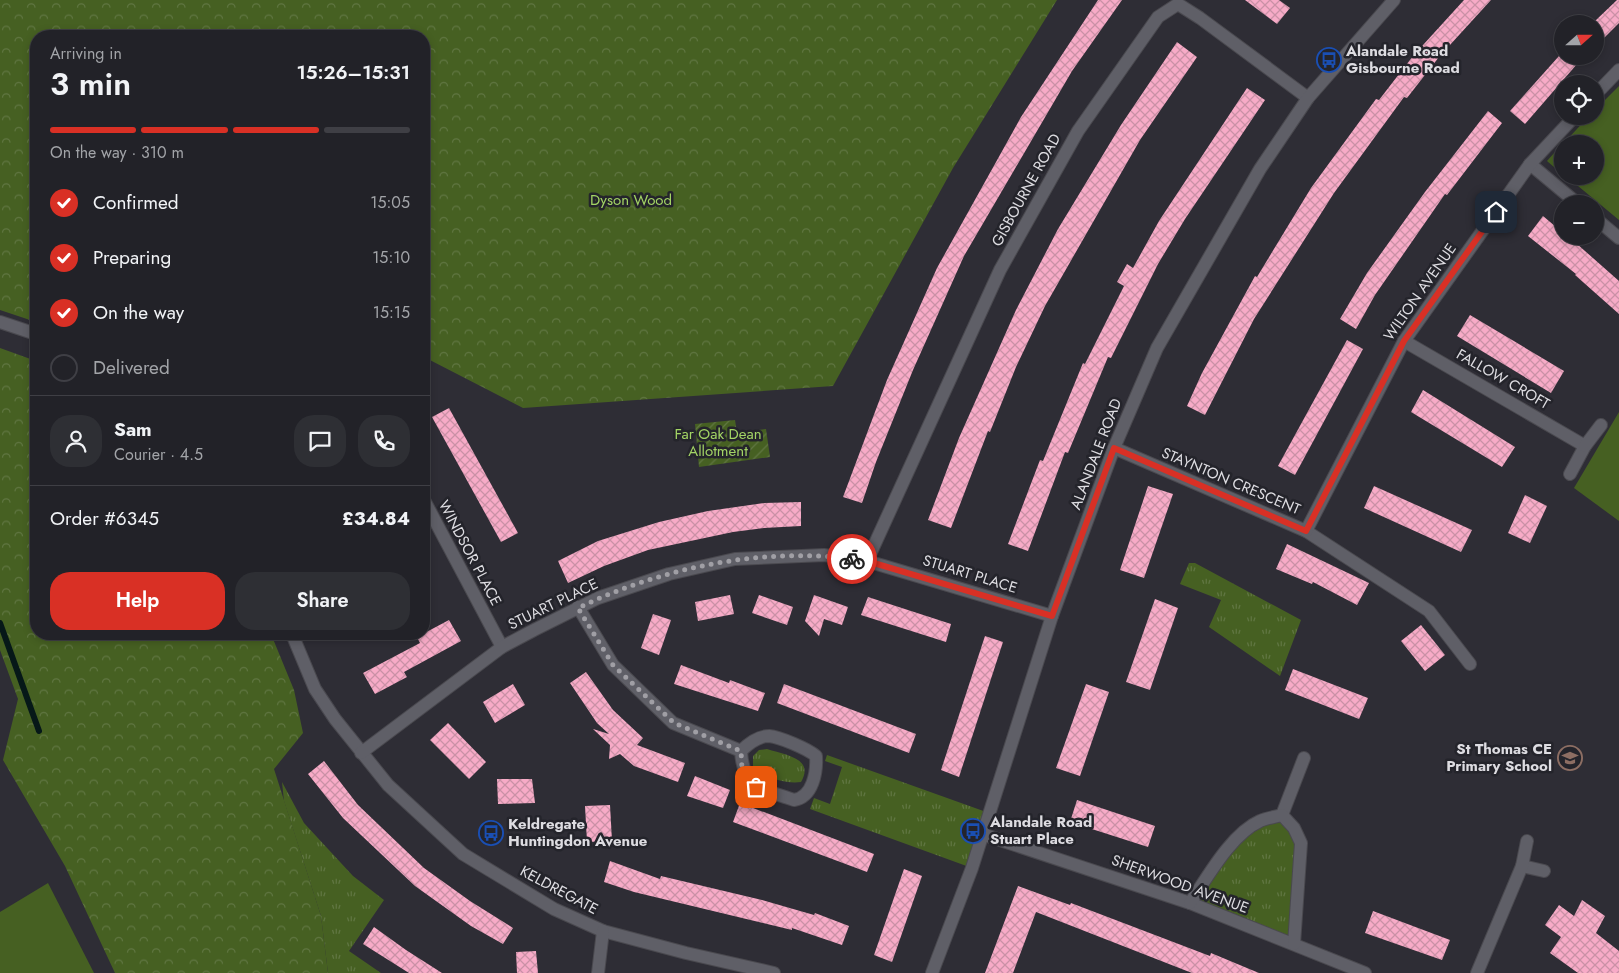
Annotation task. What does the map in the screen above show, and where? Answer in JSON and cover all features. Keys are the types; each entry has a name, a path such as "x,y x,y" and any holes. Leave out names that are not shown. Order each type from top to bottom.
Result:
{"street":[{"name":"ALANDALE ROAD","path":"932,973 982,834 1052,616 1114,448 1156,348 1260,169 1308,98 1394,0"},
{"name":"GISBOURNE ROAD","path":"867,561 1000,270 1078,131 1158,17 1178,4 1200,18 1308,98"},
{"path":"1604,86 1619,70"},
{"name":"WILTON AVENUE","path":"1306,531 1404,341 1530,164 1567,125"},
{"path":"1530,164 1567,195"},
{"path":"1604,226 1619,238"},
{"path":"0,322 30,332"},
{"name":"FALLOW CROFT","path":"1404,341 1585,446"},
{"path":"1570,474 1585,446 1601,425"},
{"name":"STAYNTON CRESCENT","path":"1114,448 1306,531 1429,611 1470,664"},
{"name":"WINDSOR PLACE","path":"430,511 502,647"},
{"name":"STUART PLACE","path":"361,753 502,647 598,598 669,574 735,559 824,555 867,561 1052,616"},
{"path":"578,608 613,665 674,723 741,751"},
{"name":"KELDREGATE","path":"295,640 315,689 334,719 388,785 463,854 554,909 604,930 686,953 774,973"},
{"path":"768,736 809,750 816,756 817,767 808,793 800,799 794,800 756,787 742,769 741,751 751,742 768,736"},
{"path":"1282,815 1304,758"},
{"path":"1190,903 1214,868 1247,829 1260,820 1282,815"},
{"path":"1282,815 1294,828 1301,843 1294,944"},
{"name":"SHERWOOD AVENUE","path":"982,834 1190,903 1365,973"},
{"path":"1477,973 1522,866 1527,841"},
{"path":"1522,866 1544,871"},
{"path":"598,973 604,930"}],"green space":[{"name":"Dyson Wood","path":"0,0 1057,0 953,168 833,386 523,408 430,360 430,30 30,30 30,320 0,310"},
{"path":"1619,86 1619,220 1604,208 1604,195 1589,195 1577,185 1604,185 1604,135 1571,135 1581,125 1604,125 1604,101"},
{"path":"1554,153 1554,167 1547,161"},
{"path":"0,348 30,359 30,640 273,640 294,690 303,733 274,769 321,916 328,973 115,973 65,866 3,760 18,699 0,650"},
{"path":"1619,412 1619,521 1574,488"},
{"name":"Far Oak Dean Allotment","path":"735,420 737,433 766,429 770,457 699,467 695,424"},
{"path":"1189,563 1195,563 1301,620 1280,676 1209,627 1221,600 1180,584"},
{"path":"767,749 789,756 801,763 804,768 804,774 801,782 776,779 753,767 753,756 759,750"},
{"path":"827,755 989,813 972,868 810,809 814,798 830,804 842,767 825,761"},
{"path":"282,782 304,823 353,876 384,900 349,951 381,973 328,973 321,916 284,801"},
{"path":"1282,815 1301,843 1294,944 1190,903 1236,840"},
{"path":"48,883 94,973 0,973 0,912"}],"building":[{"path":"1098,0 1122,0 1072,71 964,256 913,370 876,462 862,503 843,497 887,380 937,268 1021,117"},
{"path":"1245,0 1279,0 1290,8 1277,24"},
{"path":"1464,0 1491,0 1439,57 1407,98 1404,97 1334,193 1254,319 1205,415 1187,406 1202,373 1255,276 1257,277 1311,188 1376,99 1379,100 1413,56"},
{"path":"1619,0 1619,23 1604,38 1604,15 1601,15"},
{"path":"1177,42 1197,57 1140,140 1045,306 1016,367 990,432 988,431 951,528 928,520 959,438 1016,310 1058,229 1121,125"},
{"path":"1554,62 1554,65 1576,65 1568,75 1554,75 1554,91 1525,124 1510,111"},
{"path":"1247,88 1265,100 1185,219 1158,264 1111,358 1108,357 1068,453 1065,452 1028,551 1008,544 1040,460 1043,461 1083,363 1085,364 1124,286 1117,282 1127,264 1133,268 1159,221"},
{"path":"1488,111 1502,123 1447,195 1445,194 1375,295 1356,329 1340,319 1367,273 1425,192"},
{"path":"1543,216 1554,225 1554,245 1578,245 1619,281 1619,314 1576,274 1528,236"},
{"path":"1470,315 1564,371 1551,393 1457,336"},
{"path":"1347,340 1363,349 1295,475 1278,466"},
{"path":"1423,390 1515,447 1502,467 1411,412"},
{"path":"449,408 518,533 501,542 432,417"},
{"path":"1148,486 1173,494 1144,578 1120,570"},
{"path":"1374,486 1472,530 1461,552 1364,508"},
{"path":"1525,495 1547,506 1530,543 1508,533"},
{"path":"801,502 801,526 733,532 648,550 604,566 568,583 558,561 598,541 659,522 708,511 764,503"},
{"path":"1287,544 1369,583 1357,605 1313,582 1312,584 1276,569"},
{"path":"730,595 734,614 698,621 695,602"},
{"path":"759,595 793,607 787,625 752,613"},
{"path":"814,595 848,607 842,625 824,619 819,636 805,621"},
{"path":"868,597 951,624 946,642 861,615"},
{"path":"1155,599 1178,608 1150,690 1126,682"},
{"path":"653,614 671,620 659,655 641,648"},
{"path":"449,620 461,641 404,672 407,677 375,694 363,673 420,643 418,640 430,640 430,630"},
{"path":"1421,625 1445,655 1425,671 1401,641"},
{"path":"985,636 1003,642 959,777 941,770"},
{"path":"681,665 729,683 730,680 765,693 758,711 674,684"},
{"path":"1293,669 1368,698 1359,719 1285,690"},
{"path":"586,672 613,710 643,738 637,745 685,763 678,782 634,766 620,754 609,759 610,745 593,729 609,734 597,723 570,683"},
{"path":"513,684 525,705 495,723 483,702"},
{"path":"784,684 916,734 909,753 777,703"},
{"path":"1086,684 1109,692 1080,776 1056,768"},
{"path":"448,723 486,762 469,779 430,740"},
{"path":"324,761 358,805 424,868 470,901 513,928 503,944 471,926 415,886 343,818 308,774"},
{"path":"695,776 730,790 723,808 687,796"},
{"path":"497,779 532,779 535,803 498,804"},
{"path":"1077,800 1155,826 1148,847 1070,822"},
{"path":"740,803 874,854 867,872 733,822"},
{"path":"610,805 612,841 587,842 585,806"},
{"path":"610,861 660,879 661,876 762,900 814,915 815,913 849,926 842,945 792,928 792,930 634,892 604,882"},
{"path":"904,869 922,876 892,962 874,955"},
{"path":"1018,886 1070,905 1071,903 1210,956 1211,953 1259,973 1192,973 1036,912 1013,973 985,973"},
{"path":"1582,900 1605,916 1596,933 1619,951 1619,973 1578,973 1550,953 1561,937 1545,925 1559,905 1574,916"},
{"path":"1373,911 1450,940 1442,960 1365,933"},
{"path":"374,927 442,973 409,973 363,944"},
{"path":"536,951 538,973 517,973 516,952"}],"waterway":[{"path":"0,623 39,731"}],"way so far":[{"path":"756,787 742,769 741,751 674,723 613,665 578,608 598,598 669,574 735,559 824,555 852,559"}],"place":[{"name":"Alandale Road Gisbourne Road","path":"1329,60"},
{"name":"St Thomas CE Primary School","path":"1570,758"},
{"name":"Alandale Road Stuart Place","path":"973,831"},
{"name":"Keldregate Huntingdon Avenue","path":"491,833"}],"route":[{"path":"852,559 867,561 1052,616 1114,448 1306,531 1404,341 1496,212"}]}
